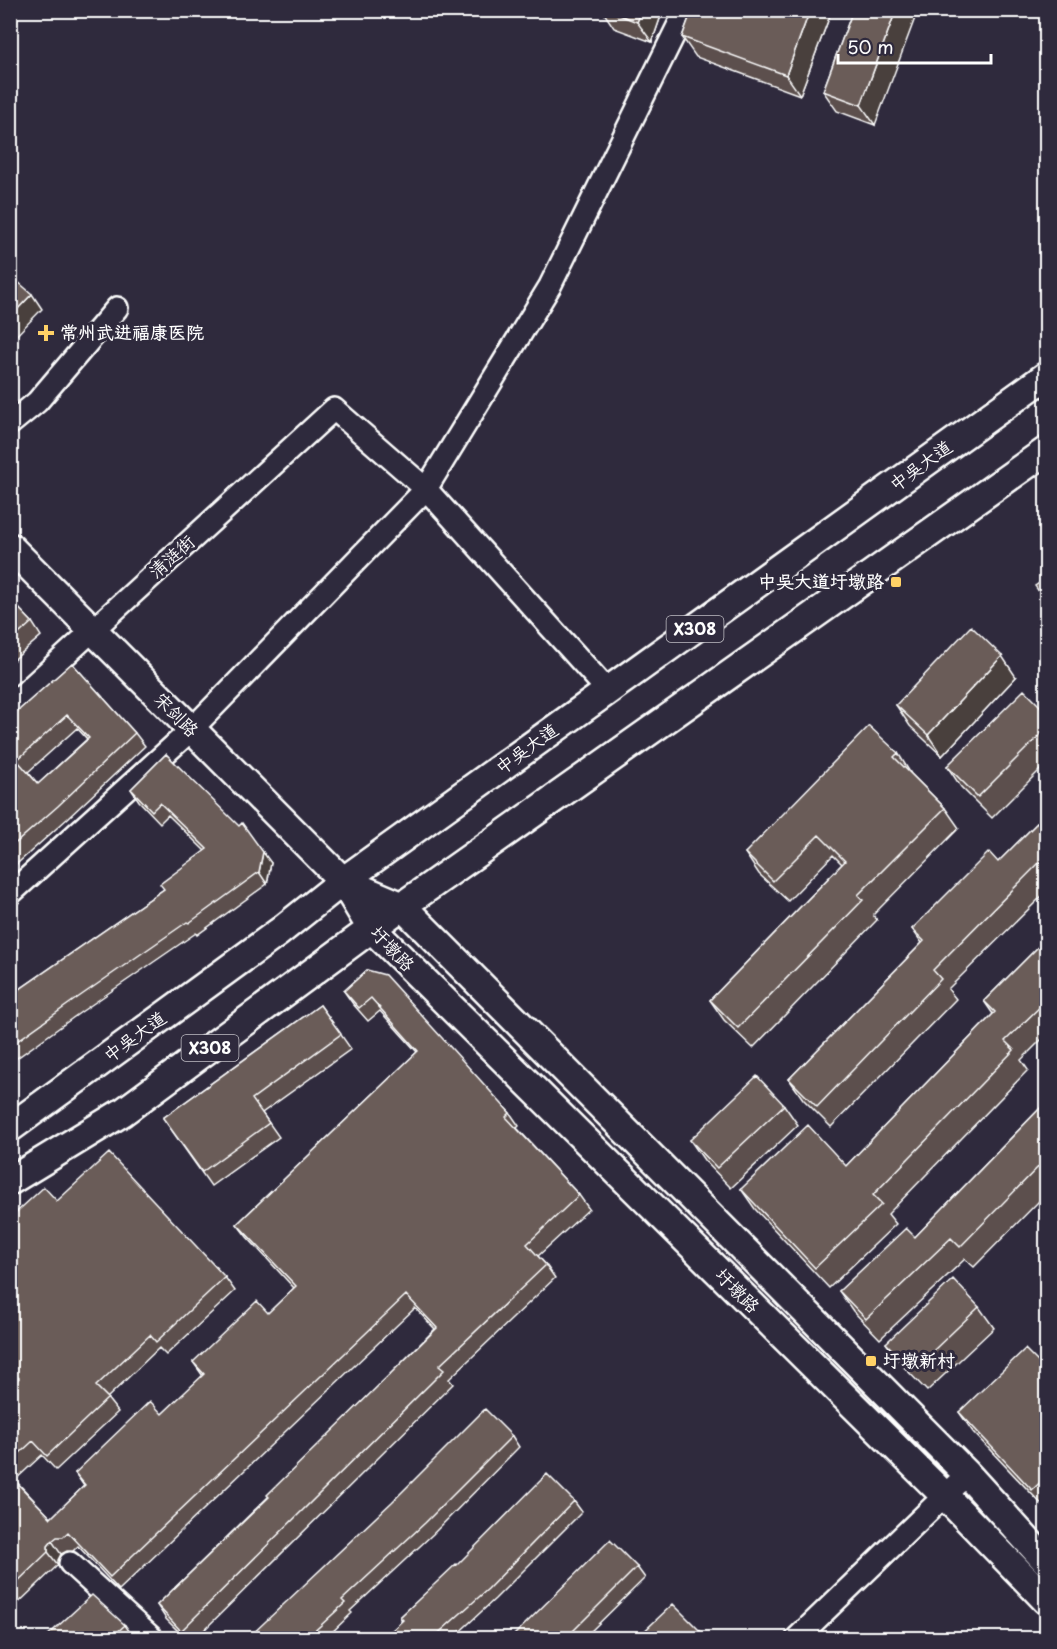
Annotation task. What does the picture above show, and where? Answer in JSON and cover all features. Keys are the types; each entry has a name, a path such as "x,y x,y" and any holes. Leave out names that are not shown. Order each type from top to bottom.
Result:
{"main road":[{"name":"中吴大道","path":"10,1128 279,932 343,881 1047,376"},
{"name":"X308","path":"10,1181 123,1112 371,928 1047,451"},
{"name":"宋剑路","path":"10,547 343,881"},
{"name":"圩墩路","path":"343,881 402,906 967,1473 1047,1561"},
{"name":"圩墩路","path":"343,881 371,928 945,1496 1047,1600"}],"street":[{"path":"10,894 191,730 426,489 550,286 686,10"},
{"path":"10,424 37,402 117,308"},
{"name":"清涟街","path":"10,706 334,409 426,489"},
{"path":"426,489 608,691"},
{"path":"10,1186 40,1163"},
{"path":"797,1638 967,1473"},
{"path":"70,1563 152,1638"}],"building":[{"path":"607,10 642,10 637,22"},
{"path":"692,10 810,10 786,75 682,37"},
{"path":"853,10 896,10 861,105 823,91"},
{"path":"10,275 32,294 10,317"},
{"path":"1047,578 1047,603 1035,586"},
{"path":"10,599 32,622 10,642"},
{"path":"971,626 1002,656 928,735 896,705"},
{"path":"72,663 135,733 10,848 10,718","holes":["67,715 89,738 38,784 17,760"]},
{"path":"1024,690 1047,713 1047,728 978,797 947,766"},
{"path":"869,726 898,753 894,757 945,808 858,895 863,900 738,1028 710,1000 845,861 819,835 773,881 745,853"},
{"path":"166,754 239,826 242,823 263,852 259,872 10,1046 10,996 164,889 160,884 207,849 160,803 152,811 131,789"},
{"path":"1047,813 1047,869 1040,862 933,970 941,979 817,1107 789,1079 924,941 912,929 989,852 998,862"},
{"path":"1047,938 1047,1000 1005,1041 1014,1050 873,1195 882,1204 815,1268 741,1189 808,1125 846,1166 995,1012 984,1001"},
{"path":"367,970 385,975 510,1113 506,1117 579,1195 527,1244 546,1265 439,1366 444,1370 181,1631 157,1605 269,1497 267,1495 437,1328 406,1295 110,1577 68,1532 63,1537 57,1537 52,1541 48,1546 48,1552 10,1589 10,1476 51,1518 85,1485 75,1473 150,1401 162,1414 204,1374 193,1362 257,1301 268,1313 296,1286 237,1224 418,1051 371,998 359,1008 344,991"},
{"path":"320,1005 341,1034 252,1099 269,1123 202,1172 163,1118"},
{"path":"757,1076 784,1105 717,1168 690,1140"},
{"path":"1047,1101 1047,1158 960,1247 951,1238 866,1319 839,1291 906,1228 915,1237"},
{"path":"109,1153 225,1277 156,1342 150,1335 96,1386 108,1398 47,1456 33,1441 10,1462 10,1387 19,1378 10,1371 10,1218 44,1187 57,1201"},
{"path":"953,1279 979,1307 912,1371 886,1343"},
{"path":"1025,1349 1047,1371 1047,1476 1032,1490 959,1412"},
{"path":"485,1409 512,1436 425,1523 342,1600 345,1603 307,1638 248,1638 392,1502"},
{"path":"547,1474 574,1501 488,1589 433,1638 384,1638 403,1620 400,1617 457,1565"},
{"path":"610,1540 637,1567 566,1638 511,1638"},
{"path":"92,1595 125,1625 111,1638 45,1638"},
{"path":"673,1604 700,1631 692,1638 637,1638"}],"place":[{"name":"常州武进福康医院","path":"46,333"},
{"name":"中吴大道圩墩路","path":"896,582"},
{"name":"圩墩新村","path":"871,1361"}]}
